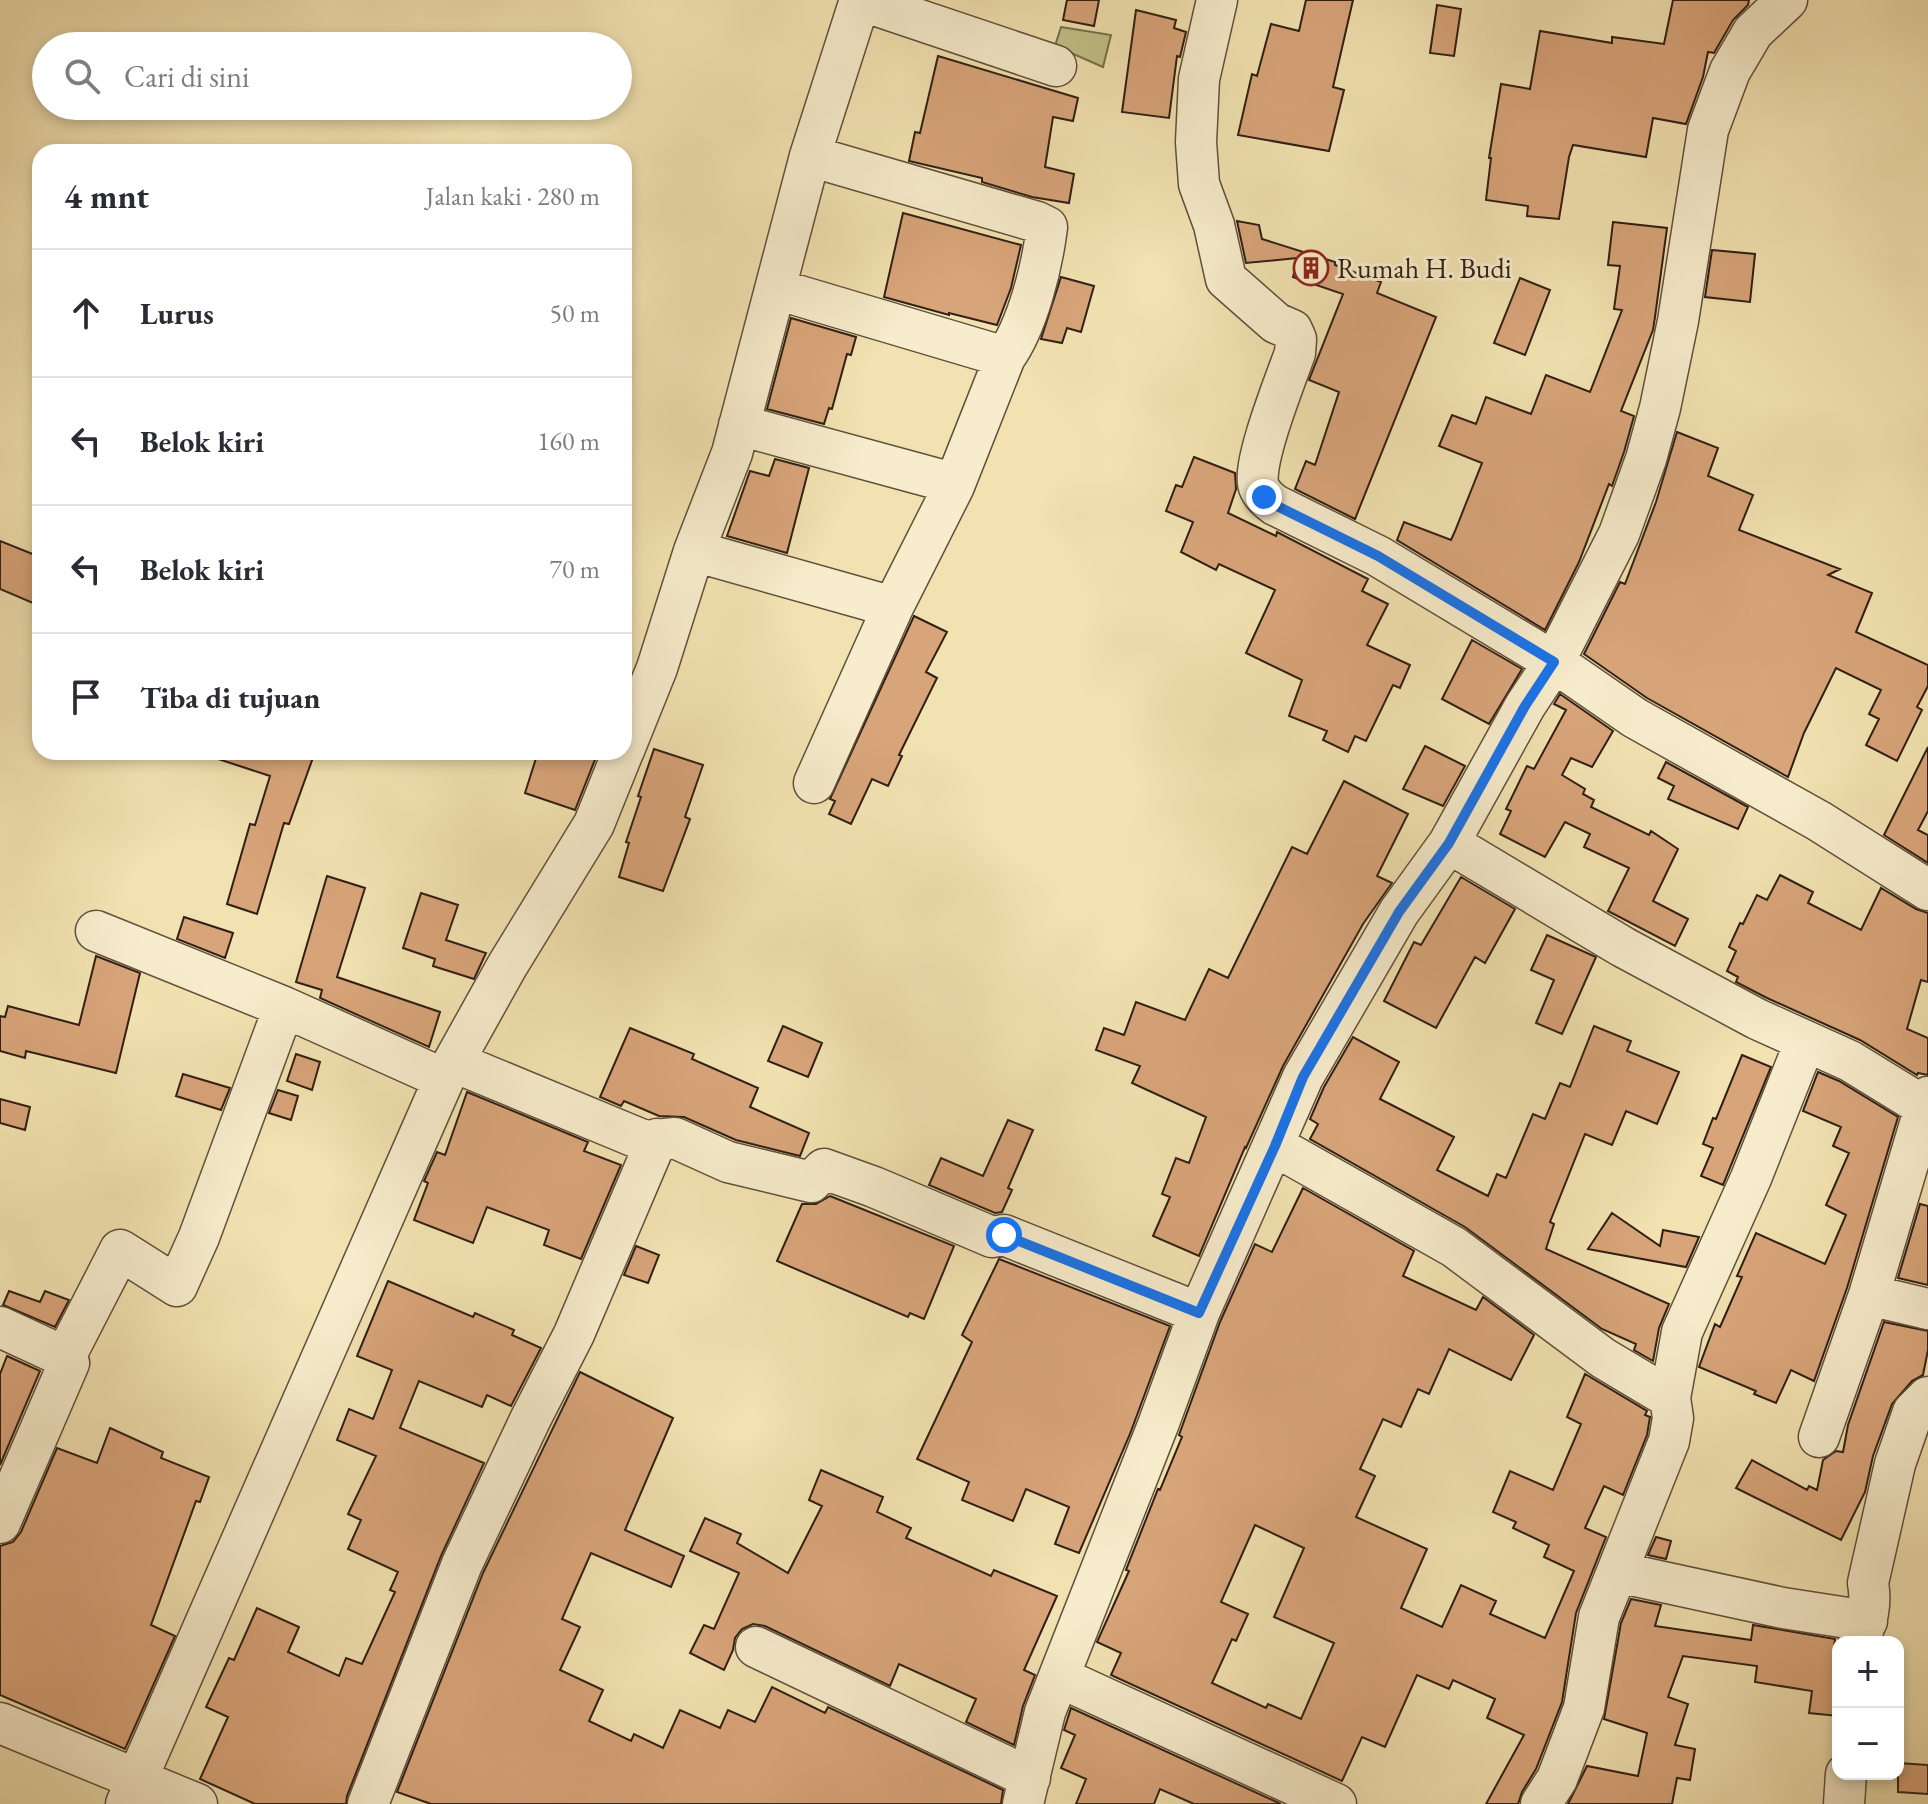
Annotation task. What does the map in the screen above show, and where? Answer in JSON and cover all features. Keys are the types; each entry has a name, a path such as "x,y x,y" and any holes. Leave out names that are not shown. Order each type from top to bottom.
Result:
{"street":[{"path":"632,731 657,668 694,551 732,453 810,156 860,0 1056,66"},
{"path":"1217,0 1199,79 1196,142 1199,184 1214,225 1226,279 1276,323 1292,330 1296,339 1295,353 1261,451 1257,478 1264,497 1378,556 1554,662 1635,718 1819,821 1928,890"},
{"path":"756,1647 1027,1791 1045,1712 1199,1313 1303,1077 1399,912 1449,843 1525,706 1554,662 1619,534 1646,459 1678,321 1708,130 1730,71 1753,32 1787,0"},
{"path":"810,156 1047,227 1044,252 1017,340 1005,357 954,486 893,607 814,783"},
{"path":"776,289 1005,357"},
{"path":"739,425 954,486"},
{"path":"694,551 893,607"},
{"path":"132,1791 449,1071 507,966 594,824 620,760"},
{"path":"1449,843 1623,947 1805,1042 1850,1061 1927,1105 1869,1295 1819,1437"},
{"path":"96,931 449,1071 645,1141 675,1138 728,1162 811,1182 824,1169 992,1237 1004,1235 1199,1313"},
{"path":"65,1357 120,1250 177,1286 199,1237 284,1007"},
{"path":"1541,1804 1557,1779 1584,1708 1599,1617 1669,1441 1673,1418 1670,1398 1682,1332 1751,1178 1805,1042"},
{"path":"368,1804 462,1564 574,1334 657,1139"},
{"path":"1275,1146 1454,1247 1603,1358 1670,1398"},
{"path":"1869,1295 1928,1309"},
{"path":"0,1327 65,1357 69,1363 0,1523"},
{"path":"1617,1572 1783,1608 1863,1632 1871,1599 1868,1583 1895,1464 1913,1412 1928,1397"},
{"path":"1059,1677 1336,1804"},
{"path":"0,1723 132,1791 197,1804"},
{"path":"1844,1804 1846,1780"}],"green space":[{"path":"1061,27 1111,35 1103,67 1055,46"}],"building":[{"path":"1067,0 1099,0 1094,26 1063,20"},
{"path":"1306,0 1353,0 1333,87 1344,90 1329,151 1238,135 1252,74 1257,76 1271,24 1299,31"},
{"path":"1673,0 1749,0 1714,53 1708,52 1703,77 1686,124 1653,118 1646,157 1573,145 1559,219 1527,216 1528,206 1486,200 1489,158 1501,84 1530,89 1540,31 1612,43 1612,37 1664,44"},
{"path":"1437,5 1461,9 1454,56 1430,53"},
{"path":"1136,10 1176,20 1174,28 1186,32 1180,57 1177,56 1169,118 1122,112"},
{"path":"938,56 1078,98 1073,121 1053,117 1045,167 1074,174 1069,203 1032,197 982,182 982,178 909,161 915,132 920,133"},
{"path":"903,213 1021,245 1011,288 997,325 884,297"},
{"path":"1237,221 1259,225 1262,239 1335,262 1335,265 1381,282 1377,293 1436,317 1355,519 1295,489 1306,461 1315,465 1339,392 1309,380 1343,294 1293,277 1298,258 1246,263"},
{"path":"1613,222 1667,228 1653,330 1621,411 1634,416 1612,486 1609,484 1579,562 1545,630 1397,540 1404,522 1451,540 1455,531 1482,463 1439,446 1452,415 1476,424 1486,397 1531,414 1546,375 1590,392 1622,310 1614,309 1620,266 1608,265"},
{"path":"1712,250 1755,254 1750,302 1705,297"},
{"path":"1061,277 1094,286 1081,332 1067,328 1062,343 1041,339"},
{"path":"1520,278 1550,290 1525,355 1494,343"},
{"path":"791,318 856,337 851,355 847,354 832,409 829,408 824,424 767,409"},
{"path":"1677,432 1718,448 1708,476 1753,495 1739,530 1840,569 1828,575 1872,593 1856,632 1928,665 1928,686 1917,707 1922,710 1897,761 1866,745 1879,719 1869,714 1881,690 1836,668 1804,733 1788,777 1647,698 1584,654 1620,582 1625,584 1656,502"},
{"path":"1194,457 1235,473 1236,489 1228,513 1276,536 1277,532 1368,579 1362,591 1388,604 1367,645 1410,665 1400,688 1393,685 1366,741 1355,736 1348,752 1323,740 1327,731 1289,716 1302,680 1246,653 1275,590 1219,564 1216,570 1181,552 1193,522 1166,511 1176,485 1182,487"},
{"path":"775,459 809,468 787,553 727,536 750,471 769,476"},
{"path":"0,541 32,554 32,603 0,589"},
{"path":"914,616 947,632 926,672 937,678 899,755 902,756 888,786 872,779 851,824 829,814 835,801 830,799"},
{"path":"1472,640 1522,669 1489,724 1442,699"},
{"path":"1560,694 1613,731 1592,767 1571,758 1562,775 1585,789 1583,794 1594,800 1591,807 1649,835 1651,831 1678,849 1653,901 1688,919 1675,946 1608,911 1629,868 1584,847 1590,834 1565,822 1545,857 1500,834 1511,811 1506,809 1527,766 1534,769 1566,710 1554,704"},
{"path":"1425,746 1465,766 1443,806 1403,789"},
{"path":"1928,747 1928,811 1918,830 1928,835 1928,863 1884,835"},
{"path":"654,749 703,765 685,817 690,819 663,891 619,877 629,843 626,842 641,797 638,796"},
{"path":"221,760 312,760 289,824 284,823 257,914 227,904 250,824 255,825 270,776"},
{"path":"535,760 595,760 575,810 525,793"},
{"path":"1666,762 1748,807 1738,829 1668,799 1674,786 1658,778"},
{"path":"1344,781 1408,814 1377,876 1392,883 1363,924 1283,1066 1199,1256 1153,1236 1170,1197 1162,1194 1176,1158 1189,1163 1206,1117 1132,1083 1140,1066 1096,1050 1104,1028 1124,1035 1136,1002 1185,1020 1209,969 1228,978 1292,847 1307,854"},
{"path":"1780,875 1813,892 1808,903 1861,930 1881,888 1928,913 1928,982 1921,980 1907,1029 1928,1038 1928,1075 1917,1075 1860,1040 1736,982 1738,977 1727,971 1736,951 1729,947 1740,923 1743,924 1757,895 1767,900"},
{"path":"327,876 365,888 337,977 440,1012 429,1047 320,998 322,990 296,982"},
{"path":"1461,877 1515,909 1485,963 1475,957 1436,1028 1384,1001 1414,942 1421,945"},
{"path":"421,893 458,905 446,940 486,953 474,979 433,966 435,959 403,948"},
{"path":"184,917 233,933 225,958 177,939"},
{"path":"1547,935 1596,957 1562,1034 1536,1023 1554,980 1531,970"},
{"path":"96,956 140,973 116,1073 26,1051 25,1058 0,1051 0,1016 5,1017 8,1006 79,1025"},
{"path":"783,1026 822,1043 808,1077 768,1061"},
{"path":"1594,1026 1631,1041 1627,1051 1679,1072 1657,1124 1626,1111 1612,1145 1585,1134 1550,1222 1554,1224 1546,1249 1669,1304 1659,1328 1653,1361 1634,1350 1636,1344 1602,1329 1465,1227 1310,1139 1318,1124 1310,1119 1324,1087 1353,1037 1399,1062 1380,1099 1454,1137 1437,1170 1488,1196 1497,1174 1506,1178 1533,1114 1545,1119 1560,1083 1570,1087"},
{"path":"630,1028 694,1054 692,1059 758,1088 750,1107 809,1133 800,1156 736,1140 684,1117 659,1116 624,1101 621,1106 600,1097"},
{"path":"296,1054 320,1062 312,1090 287,1081"},
{"path":"1742,1055 1771,1067 1723,1185 1701,1176 1713,1148 1703,1144"},
{"path":"1818,1072 1839,1081 1898,1117 1847,1288 1814,1381 1791,1370 1776,1403 1699,1367 1715,1324 1720,1327 1742,1277 1737,1276 1756,1233 1825,1264 1846,1215 1826,1205 1849,1153 1833,1146 1841,1127 1803,1111"},
{"path":"183,1074 230,1088 221,1110 176,1096"},
{"path":"278,1090 298,1096 291,1120 269,1113"},
{"path":"467,1092 588,1142 584,1151 621,1165 581,1259 544,1245 549,1230 487,1207 473,1243 414,1220 428,1183 424,1181 437,1152 445,1155"},
{"path":"0,1099 30,1107 25,1130 0,1123"},
{"path":"1008,1120 1033,1130 1008,1188 1012,1190 1002,1212 995,1213 929,1185 941,1158 983,1176"},
{"path":"1303,1188 1414,1251 1403,1276 1476,1310 1483,1297 1534,1335 1511,1380 1449,1349 1429,1394 1418,1389 1401,1427 1383,1419 1360,1469 1375,1476 1356,1517 1427,1549 1401,1608 1442,1627 1461,1585 1496,1601 1490,1614 1545,1638 1574,1571 1544,1557 1549,1545 1513,1528 1516,1522 1493,1512 1510,1471 1553,1490 1581,1424 1567,1417 1585,1374 1647,1411 1645,1415 1650,1417 1647,1435 1623,1495 1604,1486 1585,1528 1606,1537 1576,1613 1562,1702 1536,1769 1518,1804 1486,1804 1524,1735 1487,1718 1495,1699 1453,1680 1449,1689 1417,1675 1385,1747 1362,1737 1342,1781 1111,1675 1121,1653 1097,1642 1182,1437 1179,1435 1220,1322 1255,1244 1272,1252","holes":["1255,1525 1304,1548 1274,1617 1334,1643 1301,1719 1268,1704 1266,1708 1212,1683 1232,1639 1236,1641 1248,1614 1221,1602"]},
{"path":"830,1196 954,1246 924,1319 910,1313 908,1317 777,1261 802,1204 816,1204"},
{"path":"1920,1204 1928,1206 1928,1285 1898,1278"},
{"path":"1612,1213 1660,1246 1663,1230 1699,1237 1686,1267 1588,1249"},
{"path":"636,1246 659,1255 648,1283 624,1275"},
{"path":"999,1259 1170,1326 1130,1434 1079,1553 1055,1544 1069,1507 1026,1489 1013,1521 962,1500 969,1482 917,1459 972,1342 962,1335"},
{"path":"388,1281 473,1317 475,1313 514,1330 512,1335 541,1348 511,1406 487,1395 482,1407 419,1381 400,1428 484,1463 441,1556 346,1804 255,1804 200,1779 228,1717 206,1707 229,1658 234,1660 257,1608 299,1627 288,1652 339,1676 346,1658 362,1664 395,1592 390,1590 398,1572 348,1549 361,1520 348,1514 376,1456 337,1440 349,1409 373,1419 392,1370 357,1356"},
{"path":"9,1291 40,1302 45,1291 69,1300 55,1327 3,1305"},
{"path":"1884,1322 1928,1331 1928,1350 1923,1375 1912,1381 1892,1404 1873,1456 1865,1492 1841,1540 1736,1488 1752,1460 1807,1490 1809,1486 1817,1490 1823,1460 1836,1451 1843,1452 1848,1425"},
{"path":"7,1356 40,1371 0,1465 0,1374"},
{"path":"580,1372 673,1418 625,1530 684,1556 671,1587 591,1553 562,1619 580,1627 560,1670 603,1690 589,1721 631,1741 634,1734 663,1748 680,1710 720,1728 728,1710 755,1722 772,1687 825,1713 828,1707 1003,1790 1001,1804 431,1804 397,1792 483,1573"},
{"path":"110,1428 163,1452 161,1458 209,1477 200,1502 196,1501 151,1625 175,1636 125,1749 0,1695 0,1546 13,1542 21,1532 57,1448 97,1463"},
{"path":"821,1470 883,1497 877,1512 911,1528 906,1538 991,1576 994,1570 1057,1596 1024,1670 1035,1675 1023,1706 1014,1745 966,1722 976,1699 899,1664 890,1686 765,1626 753,1624 742,1629 735,1638 724,1670 690,1653 704,1625 714,1629 739,1573 690,1551 705,1518 741,1534 737,1543 788,1573 822,1506 809,1500"},
{"path":"1656,1537 1671,1541 1666,1559 1648,1555"},
{"path":"1631,1599 1661,1605 1655,1626 1751,1640 1753,1625 1832,1638 1832,1715 1809,1713 1812,1691 1755,1682 1757,1666 1683,1656 1668,1697 1688,1704 1675,1745 1695,1749 1690,1780 1677,1778 1672,1804 1568,1804 1587,1766 1638,1776 1647,1733 1604,1719 1621,1623"},
{"path":"1071,1708 1281,1804 1194,1804 1160,1789 1154,1804 1076,1804 1086,1779 1061,1768 1075,1735 1064,1730"},
{"path":"1904,1763 1928,1765 1928,1794 1898,1792 1898,1780 1904,1780"}],"place":[{"name":"Rumah H. Budi","path":"1311,268"}],"route":[{"path":"1004,1235 1199,1313 1303,1077 1399,912 1449,843 1525,706 1554,662 1378,556 1264,497"}]}
